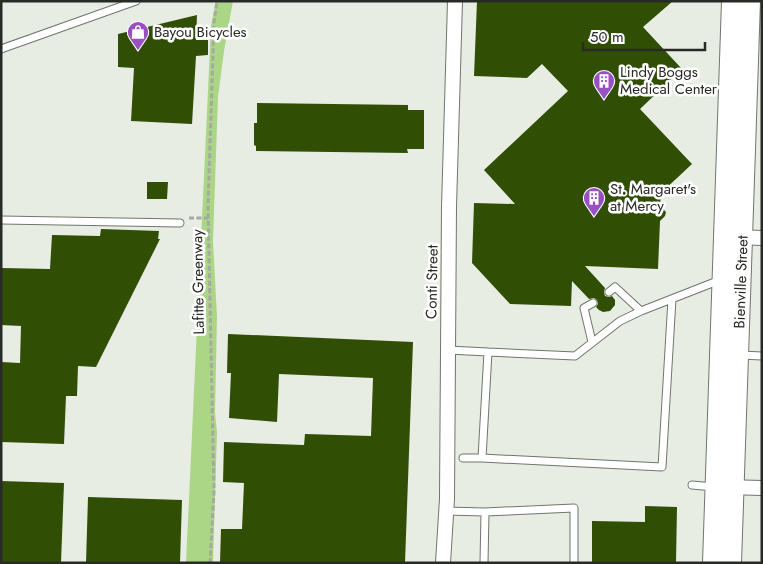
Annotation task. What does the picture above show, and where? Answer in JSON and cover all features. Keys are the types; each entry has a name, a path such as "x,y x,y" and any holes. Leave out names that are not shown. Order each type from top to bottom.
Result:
{"street":[{"name":"Conti Street","path":"443,563 446,511 449,207 455,1"},
{"name":"Bienville Street","path":"731,563 724,487 722,278 743,238 732,1"},
{"name":"Bienville Street","path":"713,563 724,487 738,355 750,1"},
{"path":"724,487 762,488"}],"lane":[{"path":"1,49 136,1"},
{"path":"1,220 180,223"},
{"path":"448,350 575,356 620,321 722,278"},
{"path":"609,292 615,287 641,311"},
{"path":"463,458 662,467 672,299"},
{"path":"592,342 584,308 593,303"},
{"path":"482,458 488,352"},
{"path":"738,355 762,356"},
{"path":"692,486 724,487"},
{"path":"446,511 485,512 574,508 574,563"},
{"path":"484,563 485,512"}],"path":[{"name":"Lafitte Greenway","path":"210,563 214,491 208,207 214,22 217,1"}],"green space":[{"path":"216,1 233,1 218,97 213,241 217,317 215,413 217,432 213,563 186,563 211,26"}],"building":[{"path":"477,1 673,1 643,27 682,69 640,109 692,164 661,193 660,206 666,212 660,221 658,269 585,266 605,288 605,296 612,296 615,300 615,305 610,311 603,312 599,310 596,307 598,304 597,300 594,298 589,299 572,281 571,306 510,304 472,263 474,203 515,204 484,170 568,91 542,64 527,78 474,76"},
{"path":"197,15 196,40 208,40 208,55 196,56 192,124 131,121 134,68 118,67 118,34"},
{"path":"257,103 408,105 408,110 424,110 424,149 407,149 408,153 256,151 256,146 254,145 254,123 257,123"},
{"path":"147,182 168,182 167,199 147,199"},
{"path":"101,229 159,231 158,239 160,239 96,367 78,366 77,396 66,396 64,444 1,442 1,362 20,363 21,326 1,325 1,268 50,269 52,235 100,236"},
{"path":"228,334 413,342 405,563 220,563 221,529 242,529 244,483 223,482 224,442 304,445 305,434 371,436 373,378 279,374 277,422 229,418 231,373 227,373"},
{"path":"1,481 64,483 61,563 1,563"},
{"path":"88,497 182,500 180,563 86,563"},
{"path":"645,506 677,507 676,563 592,563 592,521 645,522"}],"place":[{"name":"Bayou Bicycles","path":"138,51"},
{"name":"Lindy Boggs Medical Center","path":"604,100"},
{"name":"St. Margaret's at Mercy","path":"594,217"}]}
